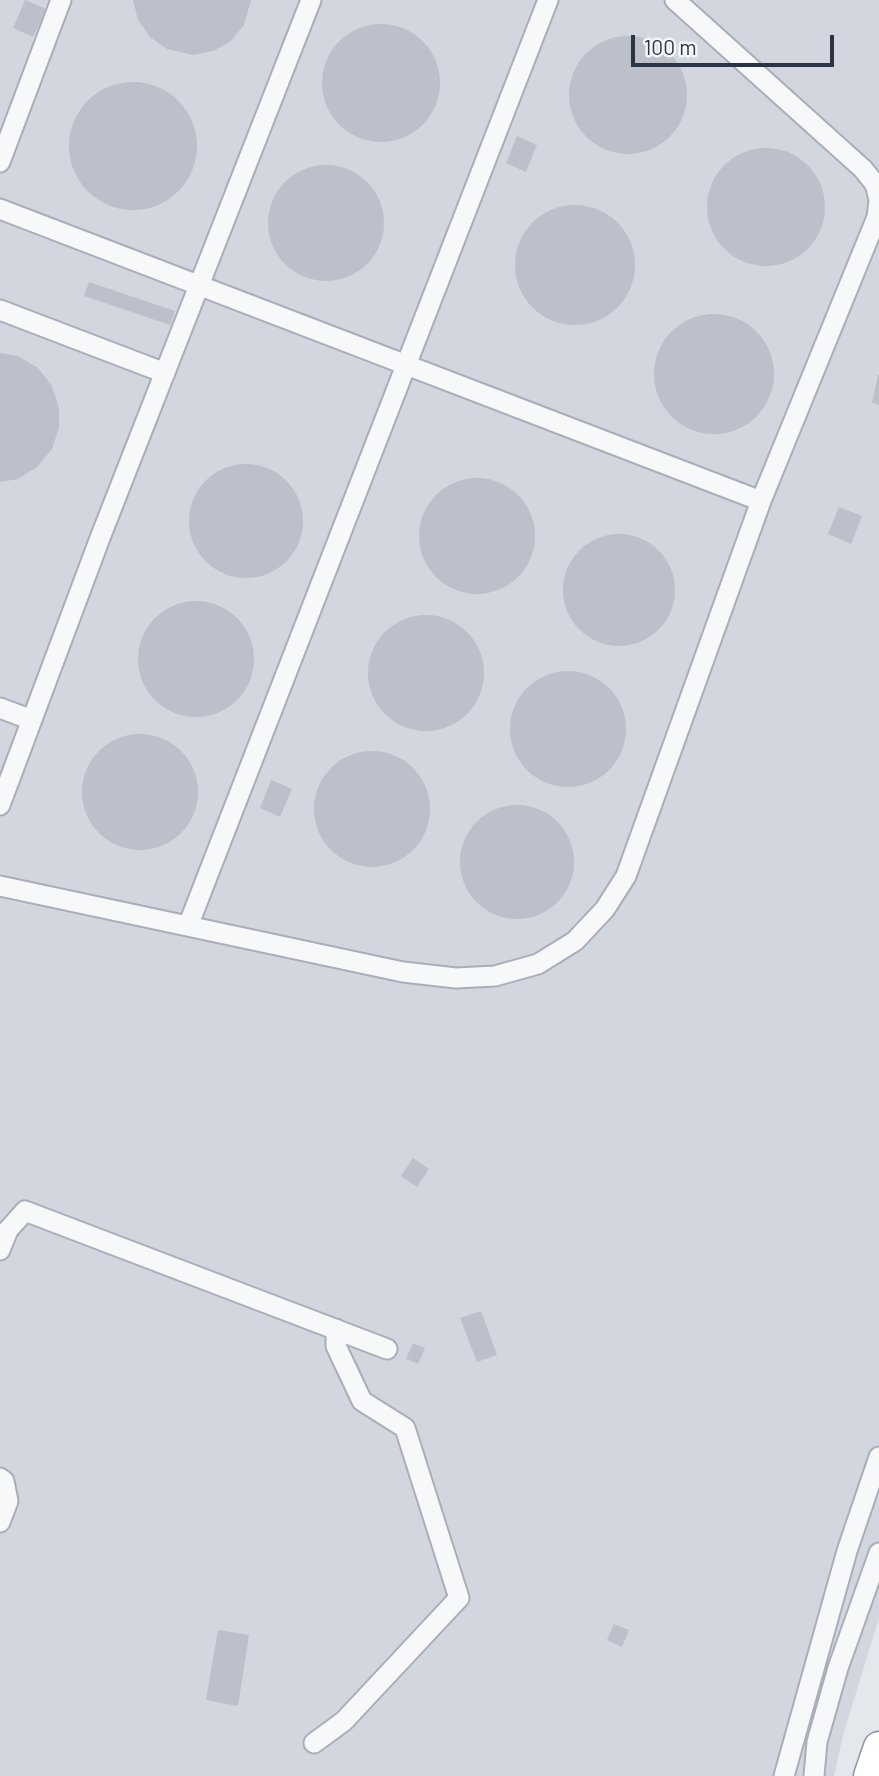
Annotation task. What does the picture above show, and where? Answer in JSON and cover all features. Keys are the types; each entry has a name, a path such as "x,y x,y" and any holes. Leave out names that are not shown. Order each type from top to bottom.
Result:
{"highway":[{"path":"869,1776 879,1747"}],"lane":[{"path":"0,162 61,0"},
{"path":"0,805 165,373 312,0"},
{"path":"188,926 548,0"},
{"path":"0,886 403,972 456,978 495,976 538,964 575,941 605,909 626,876 761,501 879,207 875,184 863,169 675,0"},
{"path":"0,209 761,501"},
{"path":"0,310 165,373"},
{"path":"0,708 32,720"},
{"path":"0,1250 8,1230 25,1211 387,1349"},
{"path":"314,1743 344,1721 459,1598 405,1428 362,1401 336,1346 336,1329"},
{"path":"784,1776 848,1551 879,1457"},
{"path":"0,1478 4,1481 8,1501 0,1522"},
{"path":"814,1776 817,1742 838,1668 879,1553"}],"shaded area":[{"path":"0,0 879,0 879,1618 843,1735 834,1776 0,1776"}],"building":[{"path":"25,0 46,9 33,37 13,28"},
{"path":"133,0 251,0 244,25 231,41 213,51 193,55 167,49 150,37 138,20"},
{"path":"381,24 403,29 423,41 435,61 440,83 435,105 423,125 403,137 381,142 359,137 339,125 327,105 322,83 327,61 339,41 359,29"},
{"path":"628,36 661,46 677,62 687,95 677,128 661,144 628,154 595,144 579,128 569,95 579,62 595,46"},
{"path":"133,82 157,87 178,101 192,122 197,146 192,170 178,191 157,205 133,210 109,205 88,191 74,170 69,146 74,122 88,101 109,87"},
{"path":"517,136 537,145 526,172 506,163"},
{"path":"766,148 789,152 808,165 821,184 825,207 821,230 808,249 789,262 766,266 743,262 724,249 711,230 707,207 711,184 724,165 743,152"},
{"path":"326,165 348,170 367,182 379,201 384,223 379,245 367,264 348,276 326,281 304,276 285,264 273,245 268,223 273,201 285,182 304,170"},
{"path":"575,205 598,209 618,222 631,242 635,265 631,288 618,308 598,321 575,325 552,321 532,308 519,288 515,265 519,242 532,222 552,209"},
{"path":"89,282 175,311 170,325 84,296"},
{"path":"714,314 737,319 756,332 769,351 774,374 769,397 756,416 737,429 714,434 691,429 672,416 659,397 654,374 659,351 672,332 691,319"},
{"path":"0,353 18,356 38,368 52,386 59,408 59,428 52,449 37,467 18,479 0,482"},
{"path":"879,375 879,405 872,403"},
{"path":"246,464 268,468 286,481 299,499 303,521 299,543 286,561 268,574 246,578 224,574 206,561 193,543 189,521 193,499 206,481 224,468"},
{"path":"477,478 499,483 518,495 530,514 535,536 530,558 518,577 499,589 477,594 455,589 436,577 424,558 419,536 424,514 436,495 455,483"},
{"path":"839,507 862,516 851,544 828,534"},
{"path":"619,534 641,538 659,550 671,568 675,590 671,612 659,630 641,642 619,646 597,642 579,630 567,612 563,590 567,568 579,550 597,538"},
{"path":"196,601 218,606 237,618 249,637 254,659 249,681 237,700 218,712 196,717 174,712 155,700 143,681 138,659 143,637 155,618 174,606"},
{"path":"426,615 448,619 467,632 480,651 484,673 480,695 467,714 448,727 426,731 404,727 385,714 372,695 368,673 372,651 385,632 404,619"},
{"path":"568,671 590,675 609,688 622,707 626,729 622,751 609,770 590,783 568,787 546,783 527,770 514,751 510,729 514,707 527,688 546,675"},
{"path":"140,734 162,739 181,751 193,770 198,792 193,814 181,833 162,845 140,850 118,845 99,833 87,814 82,792 87,770 99,751 118,739"},
{"path":"372,751 394,755 413,768 426,787 430,809 426,831 413,850 394,863 372,867 350,863 331,850 318,831 314,809 318,787 331,768 350,755"},
{"path":"271,780 292,789 280,817 260,808"},
{"path":"517,805 539,809 558,821 570,840 574,862 570,884 558,903 539,915 517,919 495,915 476,903 464,884 460,862 464,840 476,821 495,809"},
{"path":"413,1158 429,1169 417,1187 401,1176"},
{"path":"481,1311 497,1355 477,1362 460,1318"},
{"path":"413,1343 425,1348 418,1364 406,1359"},
{"path":"614,1624 629,1630 622,1647 607,1640"},
{"path":"218,1630 249,1635 238,1706 206,1700"}]}
